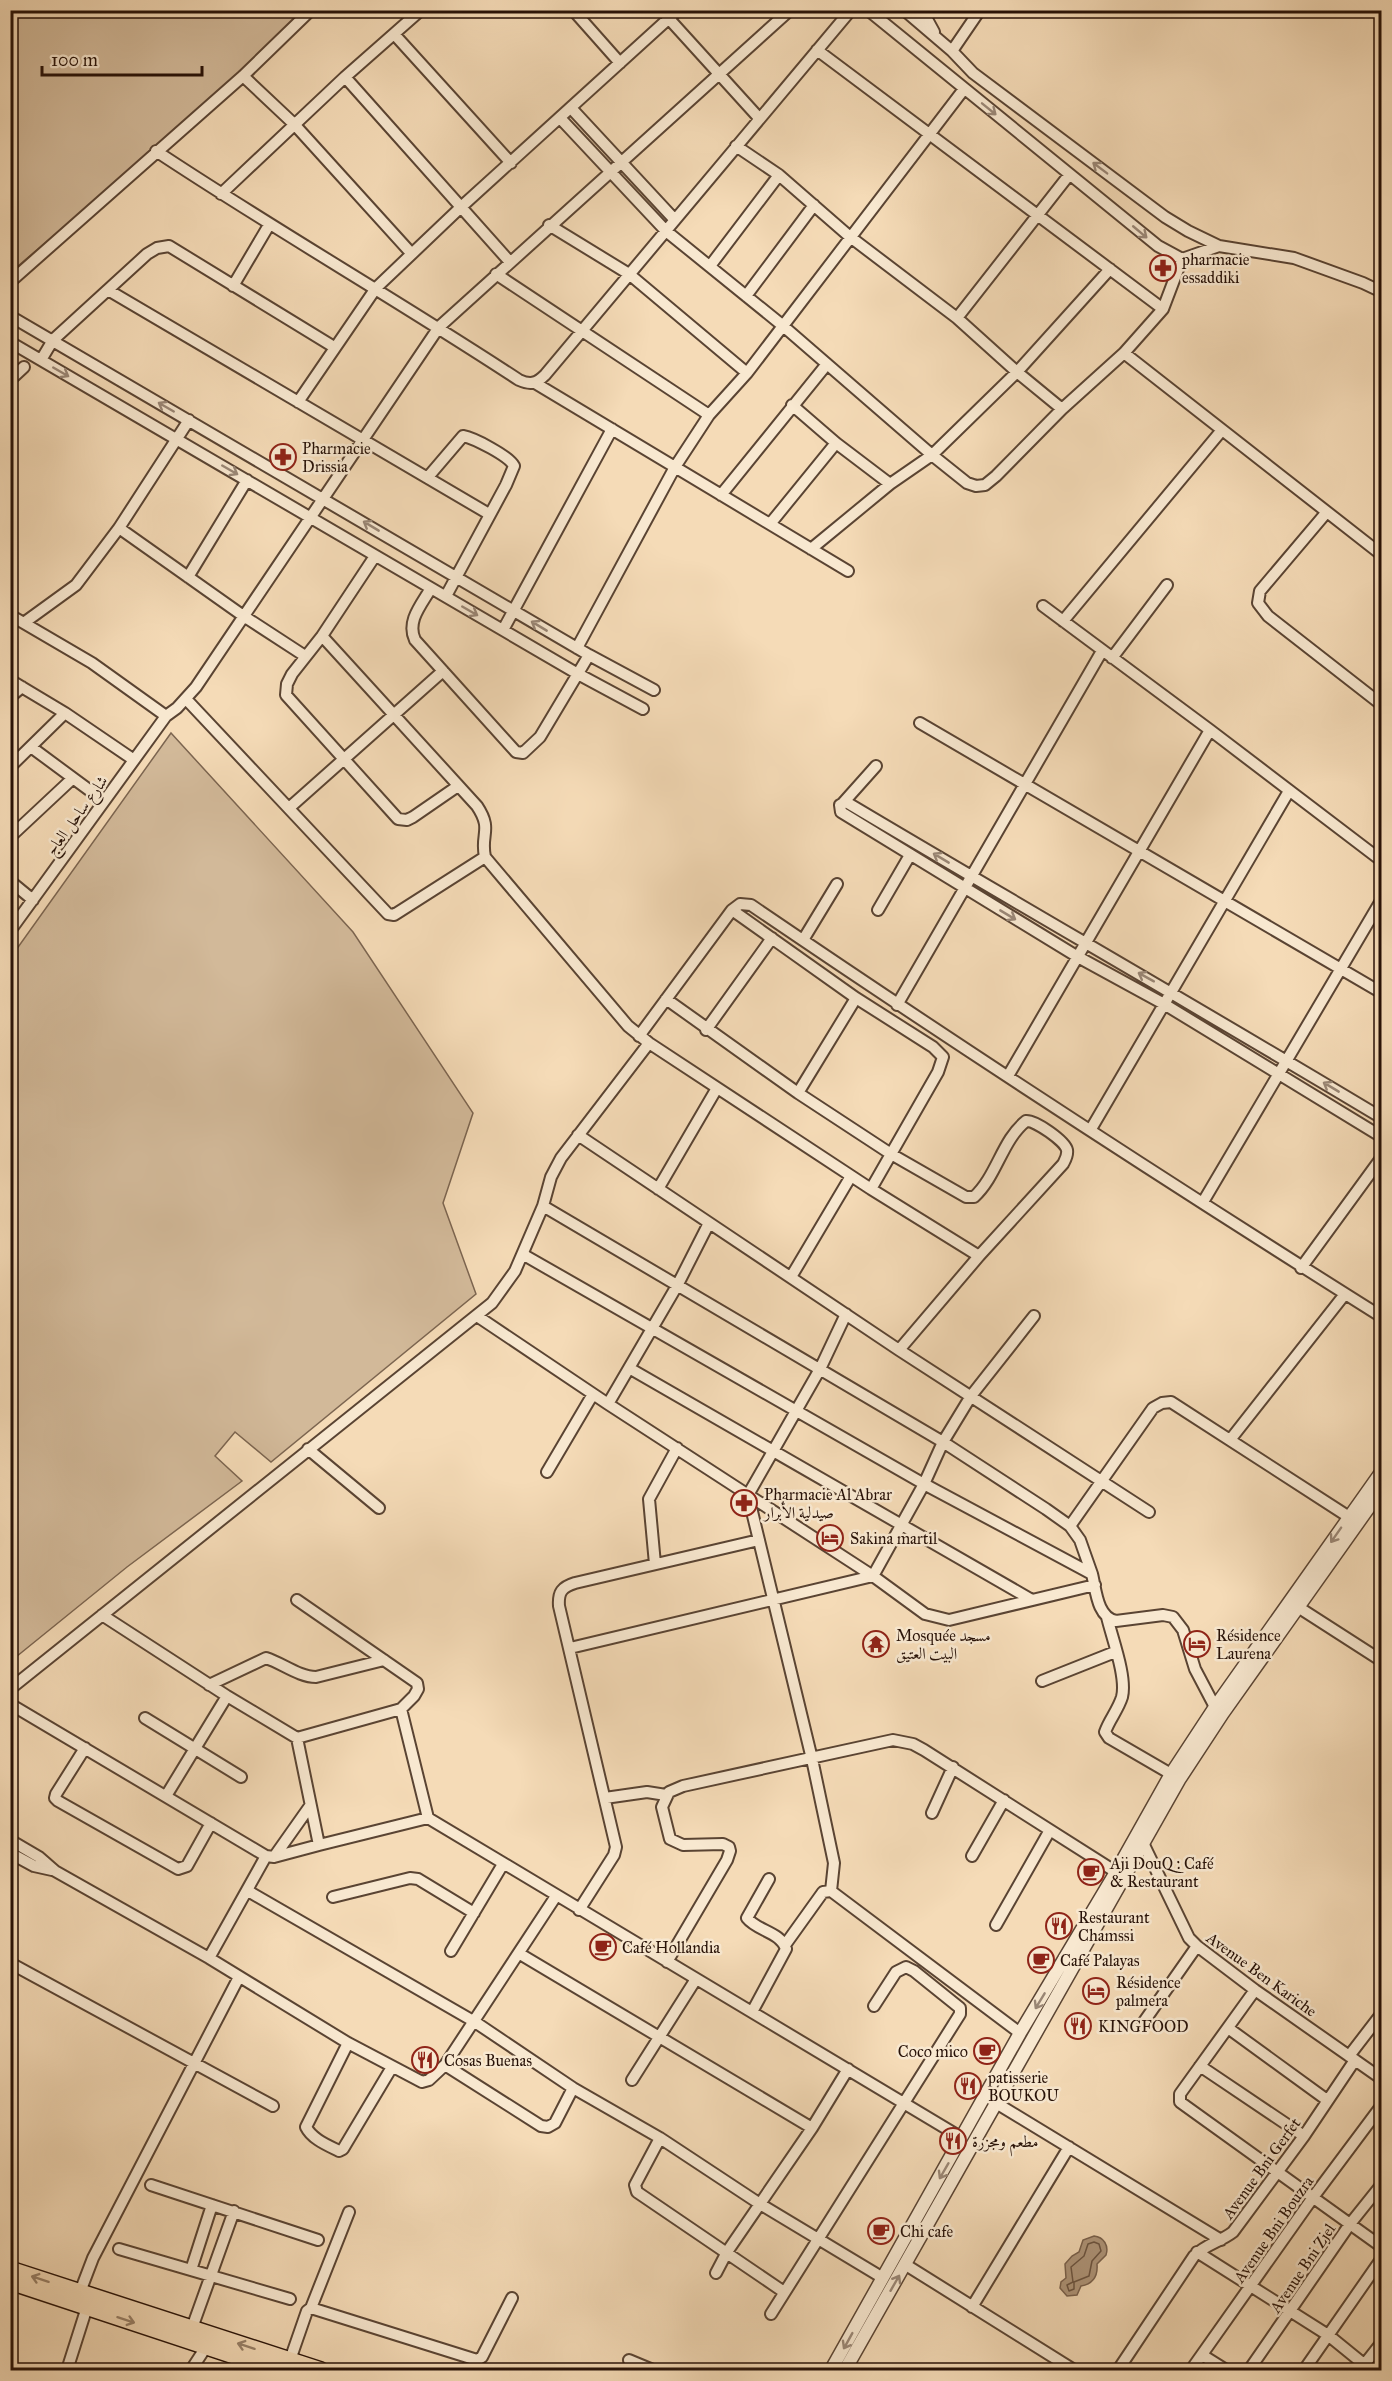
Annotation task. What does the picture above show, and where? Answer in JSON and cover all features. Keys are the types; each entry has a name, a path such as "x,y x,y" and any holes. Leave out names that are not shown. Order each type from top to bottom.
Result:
{"main road":[{"path":"10,2269 321,2370"},
{"path":"10,2282 276,2370"}],"street":[{"path":"10,282 243,76 311,10"},
{"path":"221,194 345,77 421,10"},
{"path":"573,10 620,63"},
{"path":"298,402 376,288 411,253 620,63 665,15 678,10"},
{"name":"شارع ساحل العاج","path":"10,931 166,716 186,699 439,327 509,261 790,10"},
{"path":"535,383 545,375 851,10"},
{"path":"868,10 1158,246 1182,259 1219,246"},
{"path":"904,10 974,73 1165,217 1188,231 1219,246 1294,258 1354,279 1382,292"},
{"path":"922,10 937,38"},
{"path":"952,51 980,10"},
{"path":"665,15 759,118"},
{"path":"394,34 511,163"},
{"path":"817,50 1163,309"},
{"path":"243,76 294,124 411,253"},
{"path":"345,77 509,261"},
{"path":"577,648 675,467 709,415 747,373 849,236 964,89"},
{"path":"571,108 675,220"},
{"path":"560,118 666,231 782,325 932,455 967,483 976,486 985,485 1124,352 1163,309 1182,259"},
{"path":"736,146 778,175 849,236 957,318 1062,409"},
{"path":"156,151 269,225 439,327 519,380 535,383 848,571"},
{"path":"710,266 778,175"},
{"path":"957,318 1069,175"},
{"path":"746,296 814,205"},
{"path":"233,286 269,225"},
{"path":"549,225 629,274 747,373"},
{"path":"41,360 53,340 147,255 164,245 334,347"},
{"path":"811,549 890,484 932,455 1017,372 1110,269"},
{"path":"496,274 709,415"},
{"path":"108,290 489,514"},
{"path":"10,316 589,655 654,690"},
{"path":"10,342 375,556 644,709"},
{"path":"1124,352 1382,555"},
{"path":"722,495 827,364"},
{"path":"10,380 24,367"},
{"path":"792,405 836,443 890,484"},
{"path":"25,622 76,585 119,528 189,420"},
{"path":"504,630 612,429"},
{"path":"1063,621 1222,430"},
{"path":"428,477 455,442 463,436 509,459 514,469 446,596"},
{"path":"770,524 836,443"},
{"path":"188,577 247,480"},
{"path":"1326,513 1260,591 1258,603 1268,616 1382,705"},
{"path":"119,528 242,615 306,656"},
{"path":"375,556 322,636 286,684 286,695 393,815 402,821 413,817 458,786"},
{"path":"1112,658 1167,585"},
{"path":"431,588 412,622 411,630 415,640 516,752 523,753 540,737 589,655"},
{"path":"1043,606 1382,861"},
{"path":"10,615 92,663 166,716"},
{"path":"322,636 477,806 486,821 487,830 483,846 485,857 580,972 639,1036 871,1189 979,1256"},
{"path":"897,1005 1102,651"},
{"path":"289,808 443,671"},
{"path":"10,680 65,712 134,760"},
{"path":"10,698 22,687"},
{"path":"186,699 390,915 394,915 485,857"},
{"path":"10,767 65,712"},
{"path":"920,723 1382,993"},
{"path":"1008,1076 1210,730"},
{"path":"32,747 104,801"},
{"path":"876,766 843,803 839,809 841,812 964,889 1078,957 1164,1004 1382,1137"},
{"path":"10,837 72,779"},
{"path":"1091,1129 1289,791"},
{"path":"843,803 846,802 1086,944 1172,991 1382,1118"},
{"path":"878,910 910,855"},
{"path":"10,881 33,900"},
{"path":"802,940 837,884"},
{"path":"1203,1203 1382,899"},
{"path":"639,1036 732,910 740,904 751,905 897,1005 1091,1129 1301,1268 1382,1317"},
{"path":"732,910 856,998 933,1047 944,1057 938,1072 871,1189"},
{"path":"706,1030 772,938"},
{"path":"798,1093 856,998"},
{"path":"666,999 706,1030 798,1093 957,1194 971,1197 982,1188 1017,1130 1026,1121 1034,1122 1063,1143 1067,1154 1063,1164 979,1256 899,1350"},
{"path":"10,1689 477,1316 506,1286 524,1255 543,1206 554,1168 649,1043"},
{"path":"658,1189 717,1088"},
{"path":"578,1135 899,1350 1102,1484 1149,1512"},
{"path":"1301,1268 1382,1157"},
{"path":"791,1277 851,1176"},
{"path":"543,1206 942,1442 1071,1526 1080,1540 1101,1609 1107,1617 1123,1689 1117,1708 1105,1732 1109,1738 1170,1774"},
{"path":"608,1404 678,1284 709,1223"},
{"path":"524,1255 924,1484 1092,1574"},
{"path":"1230,1440 1345,1294"},
{"path":"831,1891 834,1863 812,1759 748,1495 820,1369 846,1314"},
{"path":"477,1316 873,1576 925,1614 941,1620 949,1620 1095,1585"},
{"path":"570,1648 873,1576 924,1484 942,1442 971,1396 1034,1316"},
{"path":"629,1368 1032,1600"},
{"path":"547,1472 593,1394"},
{"path":"1071,1526 1153,1408 1162,1403 1171,1402 1349,1517"},
{"path":"655,1564 649,1499 676,1448"},
{"path":"308,1449 379,1508"},
{"path":"845,2370 906,2265 1139,1841 1170,1774 1382,1470"},
{"path":"831,2370 1020,2033 1116,1872 1298,1607 1377,1504 1382,1489"},
{"path":"579,1910 614,1855 615,1838 559,1606 559,1594 566,1586 759,1540"},
{"path":"102,1615 209,1685 297,1738 401,1709 414,1696 418,1689 417,1683 297,1600"},
{"path":"1298,1607 1382,1661"},
{"path":"1107,1617 1116,1621 1163,1615 1173,1617 1183,1630 1196,1669 1215,1707"},
{"path":"1042,1682 1115,1653"},
{"path":"209,1685 266,1659 280,1663 307,1677 316,1677 384,1660"},
{"path":"166,1796 227,1696"},
{"path":"10,1704 270,1857 428,1818"},
{"path":"401,1709 428,1818 962,2138"},
{"path":"145,1718 241,1777"},
{"path":"297,1738 320,1845"},
{"path":"605,1798 647,1792 666,1795 683,1786 892,1740 904,1741 952,1767 1116,1872"},
{"path":"85,1748 56,1794 55,1798 58,1801 178,1869 187,1866 211,1823"},
{"path":"932,1813 952,1767"},
{"path":"666,1795 662,1807 670,1839 683,1845 723,1844 729,1847 730,1851 727,1860 667,1962"},
{"path":"972,1856 1004,1800"},
{"path":"209,1958 270,1857 310,1806"},
{"path":"996,1925 1050,1830"},
{"path":"10,1840 39,1857 55,1871 209,1958 348,2043 422,2082 429,2080 445,2065 556,1896"},
{"name":"Avenue Ben Kariche","path":"1139,1841 1189,1938 1197,1946 1255,1990 1382,2079"},
{"path":"10,1853 34,1866 55,1871"},
{"path":"451,1951 503,1864"},
{"path":"333,1897 410,1878 417,1879 474,1913"},
{"path":"769,1879 747,1918 785,1945"},
{"path":"248,1891 475,2022 573,2088 660,2138 760,2204 883,2278"},
{"path":"752,2012 779,1965 786,1949 785,1945 817,1899 823,1892 831,1891 1020,2033"},
{"path":"1143,2023 1197,1946"},
{"path":"520,1954 812,2128"},
{"path":"10,1963 273,2106"},
{"path":"771,2314 960,2014 960,2008 920,1975 906,1967 896,1972 874,2006"},
{"path":"80,2292 93,2258 193,2061 239,1977"},
{"path":"632,2080 696,1979"},
{"path":"1255,1990 1180,2094 1180,2102 1382,2247"},
{"name":"Avenue Bni Gerfet","path":"1122,2369 1197,2253 1203,2247 1233,2232 1278,2172 1304,2136 1382,2013"},
{"path":"1228,2028 1327,2100"},
{"path":"348,2043 306,2127 308,2132 322,2143 339,2151 344,2149 392,2067"},
{"path":"445,2065 541,2126 548,2127 555,2123 573,2088"},
{"path":"1200,2066 1304,2136"},
{"path":"716,2273 727,2252 812,2128 848,2069"},
{"path":"996,2103 1221,2240"},
{"name":"Avenue Bni Bouzra","path":"1191,2370 1314,2196 1382,2105"},
{"path":"660,2138 634,2186 637,2192 784,2292"},
{"path":"972,2307 1069,2147"},
{"name":"Avenue Bni Zjel","path":"1249,2370 1350,2224 1382,2184"},
{"path":"151,2185 318,2240"},
{"path":"191,2270 212,2205"},
{"path":"192,2328 209,2275 234,2211"},
{"path":"290,2360 307,2311 349,2212"},
{"path":"118,2249 290,2299"},
{"path":"1197,2253 1328,2336 1365,2369 1382,2342"},
{"path":"1304,2370 1382,2258"},
{"path":"906,2265 1074,2370"},
{"path":"310,2308 477,2360 482,2357 512,2298"},
{"path":"67,2370 87,2307"},
{"path":"191,2370 206,2347"},
{"path":"1202,2355 1226,2370"},
{"path":"629,2360 653,2370"}],"shaded area":[{"path":"11,11 318,11 11,272"},
{"path":"171,733 353,932 473,1113 443,1203 476,1294 271,1462 235,1432 215,1456 242,1481 127,1567 11,1661 11,957"}],"water":[{"path":"1094,2236 1101,2238 1105,2243 1106,2255 1097,2264 1096,2276 1092,2281 1081,2286 1077,2295 1067,2296 1060,2288 1061,2282 1066,2278 1065,2264 1079,2252 1083,2240"}],"place":[{"name":"pharmacie essaddiki","path":"1163,268"},
{"name":"Pharmacie Drissia","path":"283,457"},
{"name":"Pharmacie Al Abrar صيدلية الأبرار","path":"744,1503"},
{"name":"Sakina martil","path":"830,1538"},
{"name":"Mosquée مسجد البيت العتيق","path":"876,1644"},
{"name":"Résidence Laurena","path":"1197,1644"},
{"name":"Aji DouQ : Café & Restaurant","path":"1091,1872"},
{"name":"Restaurant Chamssi","path":"1059,1926"},
{"name":"Café Hollandia","path":"603,1947"},
{"name":"Café Palayas","path":"1041,1960"},
{"name":"Résidence palmera","path":"1096,1991"},
{"name":"KINGFOOD","path":"1078,2026"},
{"name":"Coco mico","path":"987,2051"},
{"name":"Cosas Buenas","path":"425,2060"},
{"name":"patisserie BOUKOU","path":"968,2086"},
{"name":"مطعم ومجزرة","path":"953,2141"},
{"name":"Chi cafe","path":"881,2231"}]}
